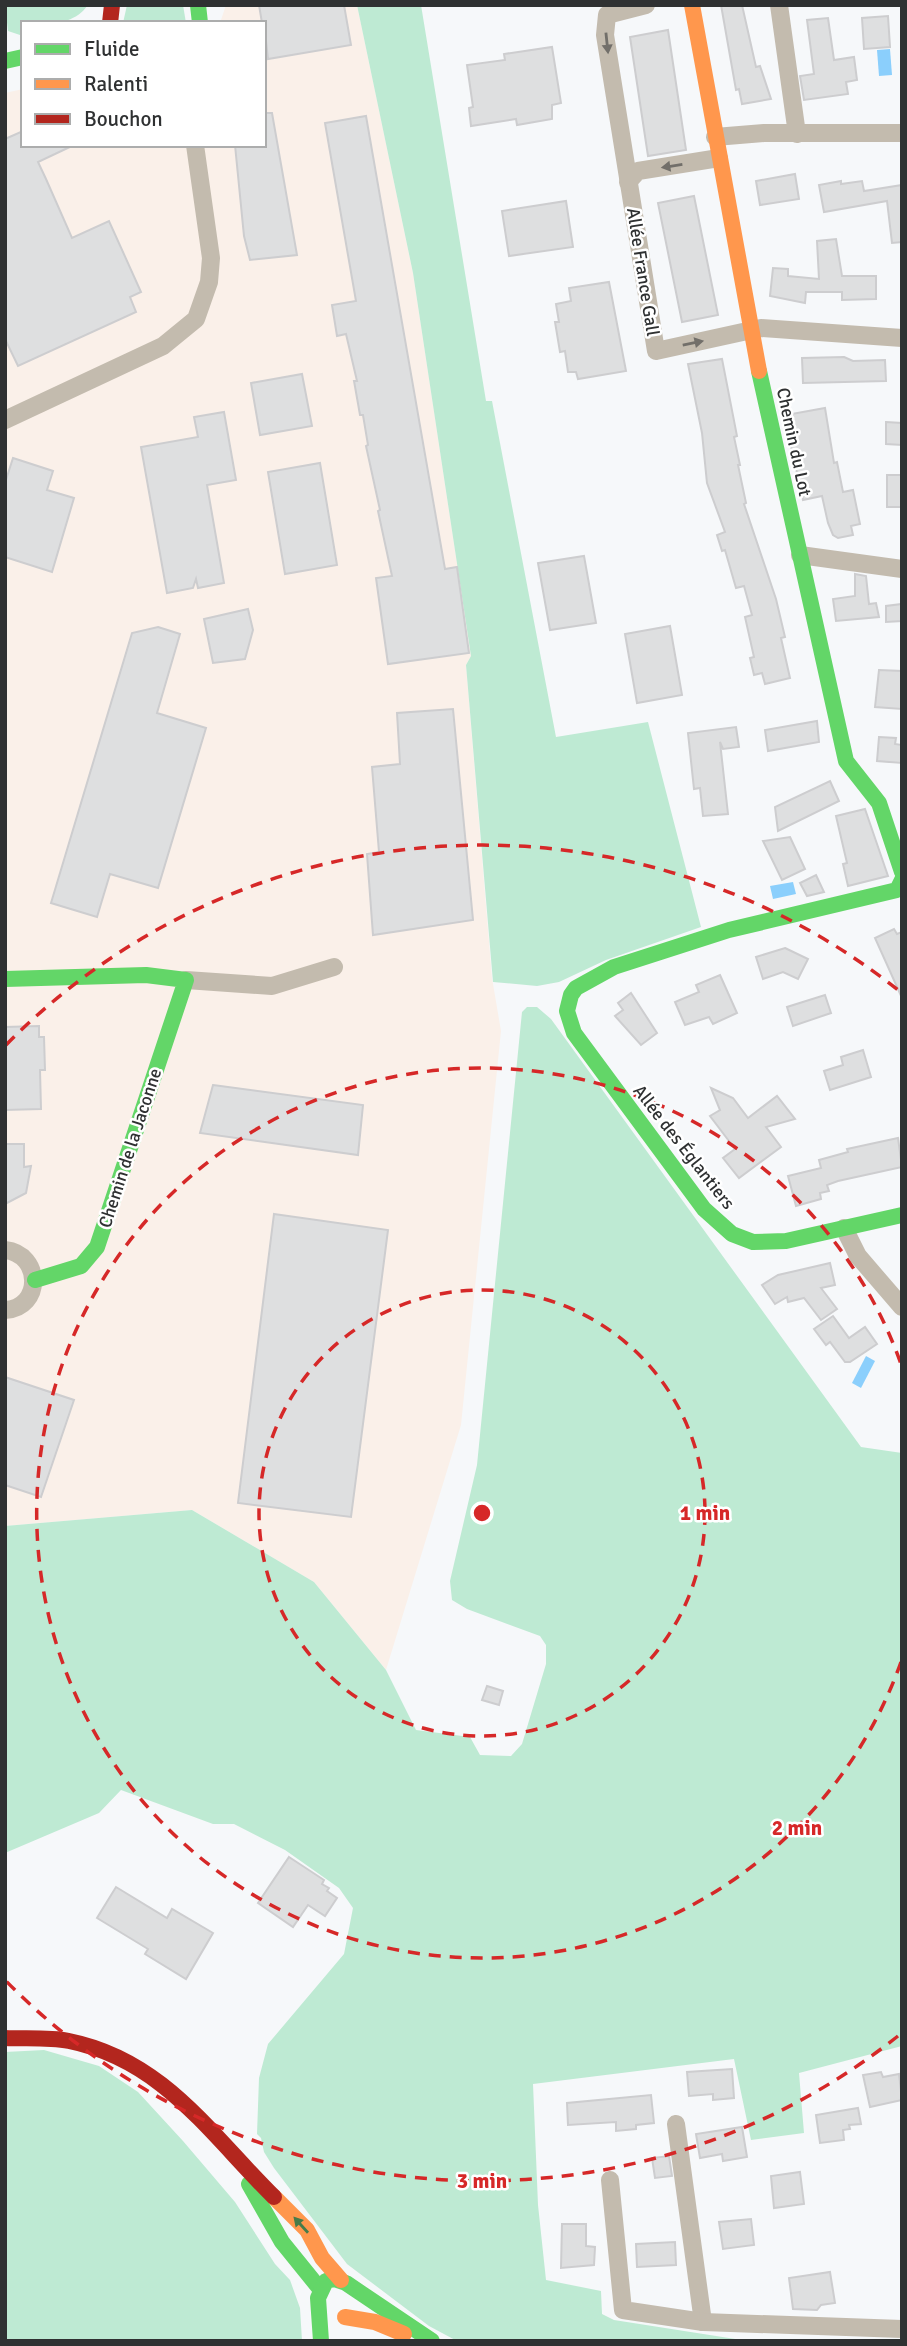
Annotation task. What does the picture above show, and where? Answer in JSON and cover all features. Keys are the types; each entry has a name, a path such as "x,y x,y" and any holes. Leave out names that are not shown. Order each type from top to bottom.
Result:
{"street":[{"name":"Allée France Gall","path":"646,5 607,15 605,35 656,351 750,330"},
{"name":"Chemin du Lot","path":"692,5 750,330 846,761 879,803 902,872"},
{"path":"779,5 797,134"},
{"path":"715,136 902,133"},
{"path":"5,419 163,346 196,319 209,282 211,258 195,147"},
{"path":"628,181 638,171 719,159"},
{"path":"750,330 761,328 902,338"},
{"path":"800,555 902,569"},
{"name":"Allée des Églantiers","path":"902,880 897,890 729,930 614,967 576,988 568,1003 569,1026 574,1033 714,1221 739,1238 763,1242 902,1215"},
{"path":"5,979 146,975 272,986 334,967"},
{"name":"Chemin de la Jaconne","path":"35,1280 81,1266 97,1247 186,980"},
{"path":"844,1228 858,1256 902,1307"},
{"path":"5,1250 21,1255 28,1262 35,1280 28,1299 21,1306 5,1310"},
{"path":"5,2038 66,2040 99,2048 130,2061 196,2114 235,2159 307,2230 322,2258 346,2283 432,2341"},
{"path":"676,2124 703,2322"},
{"path":"235,2159 282,2242 320,2289"},
{"path":"610,2180 623,2310 703,2322 902,2329"},
{"path":"321,2341 317,2302 320,2289 329,2281 346,2283"},
{"path":"332,2341 342,2318 355,2304 346,2283"},
{"path":"319,2310 331,2318 375,2322 421,2341"}],"shaded area":[{"path":"226,5 357,5 413,273 471,656 466,665 492,978 501,1031 461,1425 386,1670 314,1582 192,1510 5,1526 5,93 21,89 21,147 266,147 266,21 221,21"}],"green space":[{"path":"5,5 88,5 75,17 63,21 21,21 21,35 8,31"},
{"path":"127,5 183,5 186,21 123,21"},
{"path":"357,5 421,5 486,401 492,401 556,737 648,722 701,927 606,960 559,982 537,986 493,982 466,665 471,656 413,273"},
{"path":"527,1007 537,1007 551,1019 861,1447 902,1453 902,2046 799,2073 804,2133 751,2140 734,2059 533,2084 538,2205 546,2280 601,2291 602,2314 614,2320 748,2341 457,2341 429,2326 347,2264 274,2168 257,2134 259,2078 268,2044 344,1954 353,1908 339,1888 285,1850 234,1824 213,1824 121,1790 99,1813 5,1853 5,1526 192,1510 314,1582 386,1670 416,1730 470,1737 480,1755 511,1756 522,1744 546,1664 546,1645 540,1636 467,1609 452,1600 450,1581 477,1465 522,1012"},
{"path":"44,2050 99,2066 138,2092 183,2141 235,2202 275,2264 290,2280 300,2308 302,2341 5,2341 5,2052"}],"water":[{"path":"890,49 892,75 879,76 877,50"},
{"path":"793,882 796,894 773,899 770,886"},
{"path":"866,1356 875,1361 861,1388 852,1383"}],"building":[{"path":"259,5 344,5 351,45 268,59 266,21 262,21"},
{"path":"721,5 742,5 756,67 760,66 771,99 742,104 739,89 736,90"},
{"path":"888,16 890,47 864,49 862,18"},
{"path":"828,18 834,60 854,57 857,80 846,82 848,94 804,100 800,76 814,74 807,20"},
{"path":"668,30 686,150 648,156 630,37"},
{"path":"552,47 561,103 552,105 552,119 517,125 516,119 471,126 469,108 473,107 467,65 505,60 504,54"},
{"path":"266,113 272,113 297,255 250,260 244,236 235,147 266,147"},
{"path":"366,116 445,569 457,567 469,653 388,664 376,578 392,576 366,446 363,415 360,415 354,381 357,381 346,334 337,336 332,305 356,301 325,123"},
{"path":"21,132 21,147 70,147 38,162 72,238 109,221 141,292 130,297 136,312 18,366 5,339 5,139"},
{"path":"795,174 799,199 760,205 756,181"},
{"path":"841,181 841,184 862,181 864,191 902,185 902,242 892,243 887,201 824,212 819,185"},
{"path":"694,196 718,315 682,322 658,203"},
{"path":"566,201 573,247 509,256 502,211"},
{"path":"836,239 842,276 876,276 876,299 842,300 842,292 806,292 805,303 770,296 773,268 788,269 788,276 819,279 817,241"},
{"path":"609,282 626,371 578,379 576,372 568,372 565,351 560,352 555,322 559,322 556,304 571,301 569,288"},
{"path":"844,357 853,361 885,360 886,381 803,383 802,358"},
{"path":"722,359 737,436 734,437 746,503 744,504 776,599 785,637 781,638 790,678 765,684 762,673 754,675 750,658 754,657 745,617 752,615 744,586 736,588 725,550 722,551 717,535 725,532 707,483 702,433 688,364"},
{"path":"302,374 312,426 260,435 251,383"},
{"path":"825,408 834,463 837,462 843,492 853,490 860,524 851,526 853,535 838,538 833,535 828,523 822,496 803,500 786,424 786,415"},
{"path":"224,412 236,480 207,485 224,583 198,588 196,579 193,588 167,593 141,447 198,437 194,417"},
{"path":"886,422 902,423 902,445 886,444"},
{"path":"13,458 53,471 47,490 74,498 52,572 5,557 5,483"},
{"path":"320,463 337,565 285,574 268,472"},
{"path":"887,475 902,475 902,507 887,507"},
{"path":"584,556 596,623 550,630 538,563"},
{"path":"855,574 866,576 869,604 876,603 879,617 836,621 833,599 855,596"},
{"path":"902,604 902,621 886,622 886,606"},
{"path":"248,609 253,630 245,659 213,663 204,619"},
{"path":"670,626 682,695 637,703 625,634"},
{"path":"158,627 180,634 157,713 206,728 158,888 110,874 97,917 51,903 132,633"},
{"path":"879,670 902,671 902,709 875,707"},
{"path":"453,709 473,920 373,935 367,854 379,852 372,767 400,764 397,713"},
{"path":"817,721 819,742 768,751 765,730"},
{"path":"736,727 739,747 723,749 720,742 728,814 703,816 700,788 694,789 688,733"},
{"path":"879,737 896,738 895,744 902,745 902,763 877,761"},
{"path":"830,781 839,801 778,831 775,807"},
{"path":"865,809 888,876 848,886 843,864 847,863 836,816"},
{"path":"790,837 805,869 782,880 763,841"},
{"path":"816,875 824,892 807,896 800,883"},
{"path":"894,929 897,934 902,932 902,998 875,938"},
{"path":"785,948 808,959 798,979 783,972 763,979 756,957"},
{"path":"720,975 737,1013 713,1024 709,1017 685,1025 675,1002 699,992 696,985"},
{"path":"631,993 657,1033 641,1045 615,1016 623,1010 618,1003"},
{"path":"825,995 831,1013 793,1026 787,1007"},
{"path":"39,1026 39,1037 44,1037 45,1070 40,1070 41,1109 5,1110 5,1027"},
{"path":"863,1050 871,1077 830,1090 824,1071 843,1065 841,1057"},
{"path":"213,1085 363,1105 358,1155 200,1133"},
{"path":"711,1088 733,1098 748,1118 777,1096 795,1119 766,1127 781,1147 739,1178 723,1158 735,1149 710,1116 720,1110"},
{"path":"898,1138 902,1167 827,1185 829,1191 820,1193 821,1199 796,1206 788,1176 821,1168 819,1160 848,1152 847,1149"},
{"path":"5,1144 24,1144 24,1167 31,1166 26,1193 5,1204"},
{"path":"274,1214 388,1230 351,1517 238,1503"},
{"path":"830,1263 835,1285 821,1288 837,1309 821,1320 804,1298 788,1302 787,1297 775,1304 762,1285 778,1275"},
{"path":"833,1316 849,1338 865,1327 877,1344 850,1362 845,1362 830,1342 826,1345 814,1329"},
{"path":"5,1377 74,1400 41,1497 5,1485"},
{"path":"487,1686 503,1691 499,1705 482,1700"},
{"path":"289,1857 324,1880 322,1884 329,1888 327,1891 337,1898 325,1916 308,1905 293,1927 258,1903"},
{"path":"116,1887 167,1918 172,1909 213,1933 186,1979 145,1954 148,1949 97,1918"},
{"path":"732,2069 734,2098 713,2100 713,2094 689,2096 687,2072"},
{"path":"881,2072 883,2077 899,2074 902,2100 870,2107 863,2075"},
{"path":"651,2095 654,2123 636,2125 636,2129 616,2131 616,2122 568,2125 567,2103"},
{"path":"858,2108 861,2124 849,2125 850,2129 843,2130 844,2140 820,2143 816,2115"},
{"path":"742,2127 747,2157 723,2161 722,2154 700,2158 696,2134"},
{"path":"669,2156 672,2176 655,2178 652,2158"},
{"path":"800,2172 804,2204 774,2208 771,2176"},
{"path":"751,2219 754,2245 723,2249 719,2222"},
{"path":"562,2224 586,2224 586,2246 595,2247 594,2265 561,2268"},
{"path":"675,2242 676,2265 637,2267 636,2244"},
{"path":"830,2272 835,2303 821,2305 817,2310 793,2309 789,2278"}],"traffic: fast":[{"path":"198,5 200,21"},
{"path":"5,61 21,57"},
{"path":"759,371 846,761 879,803 902,872"},
{"path":"902,880 897,890 729,930 614,967 576,988 571,995 567,1011 574,1033 704,1209 732,1234 753,1242 786,1241 902,1215"},
{"path":"5,979 146,975 186,980 97,1247 81,1266 35,1280"},
{"path":"249,2184 282,2242 320,2289"},
{"path":"321,2341 318,2298 326,2281 334,2279 346,2283 432,2341"}],"traffic: slow":[{"path":"692,5 759,371"},
{"path":"274,2197 307,2230 322,2258 341,2280"},
{"path":"345,2317 375,2322 404,2334"}],"traffic: jam":[{"path":"110,21 112,5"},
{"path":"5,2038 69,2041 102,2051 132,2065 183,2102 274,2197"}]}
